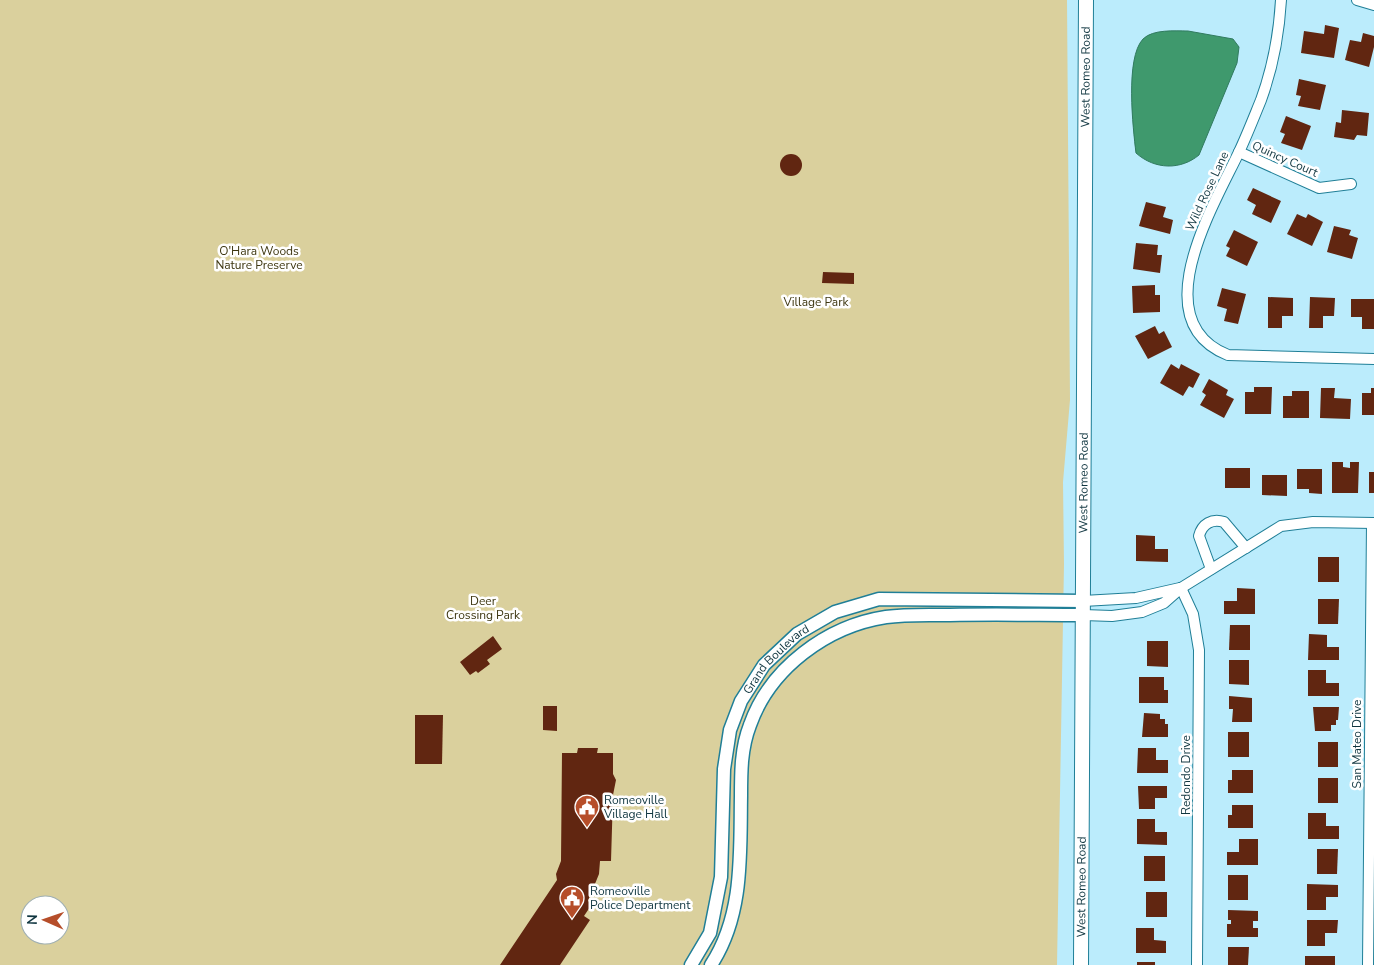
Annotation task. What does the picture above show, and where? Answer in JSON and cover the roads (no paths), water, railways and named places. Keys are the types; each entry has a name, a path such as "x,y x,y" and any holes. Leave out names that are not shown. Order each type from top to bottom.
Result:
{"main road":[{"name":"West Romeo Road","path":"1081,965 1086,0"}],"street":[{"name":"Wild Rose Lane","path":"1281,0 1275,54 1262,98 1239,152 1206,218 1192,262 1189,303 1195,329 1213,348 1228,355 1374,359"},
{"path":"1357,0 1374,5"},
{"name":"Quincy Court","path":"1239,152 1319,188 1351,184"},
{"path":"1211,569 1199,536 1200,531 1208,523 1218,520 1224,522 1246,548"},
{"path":"1083,608 1112,616 1142,612 1164,603 1181,588 1282,526 1312,522 1373,523"},
{"name":"San Mateo Drive","path":"1368,965 1373,523"},
{"path":"1083,608 1181,588"},
{"name":"Redondo Drive","path":"1181,588 1193,614 1199,650 1197,965"},
{"name":"Grand Boulevard","path":"691,965 710,933 721,877 724,769 730,730 741,702 764,665 797,634 835,612 879,599 1083,608"},
{"name":"Grand Boulevard","path":"711,965 725,938 737,899 740,861 741,768 750,724 762,700 781,673 828,636 858,624 886,617 988,614 1083,608"}],"place":[{"name":"Romeoville Village Hall","path":"587,828"},
{"name":"Romeoville Police Department","path":"572,919"}],"park label":[{"name":"O'Hara Woods Nature Preserve","path":"259,258"},
{"name":"Village Park","path":"816,302"},
{"name":"Deer Crossing Park","path":"483,608"}]}
